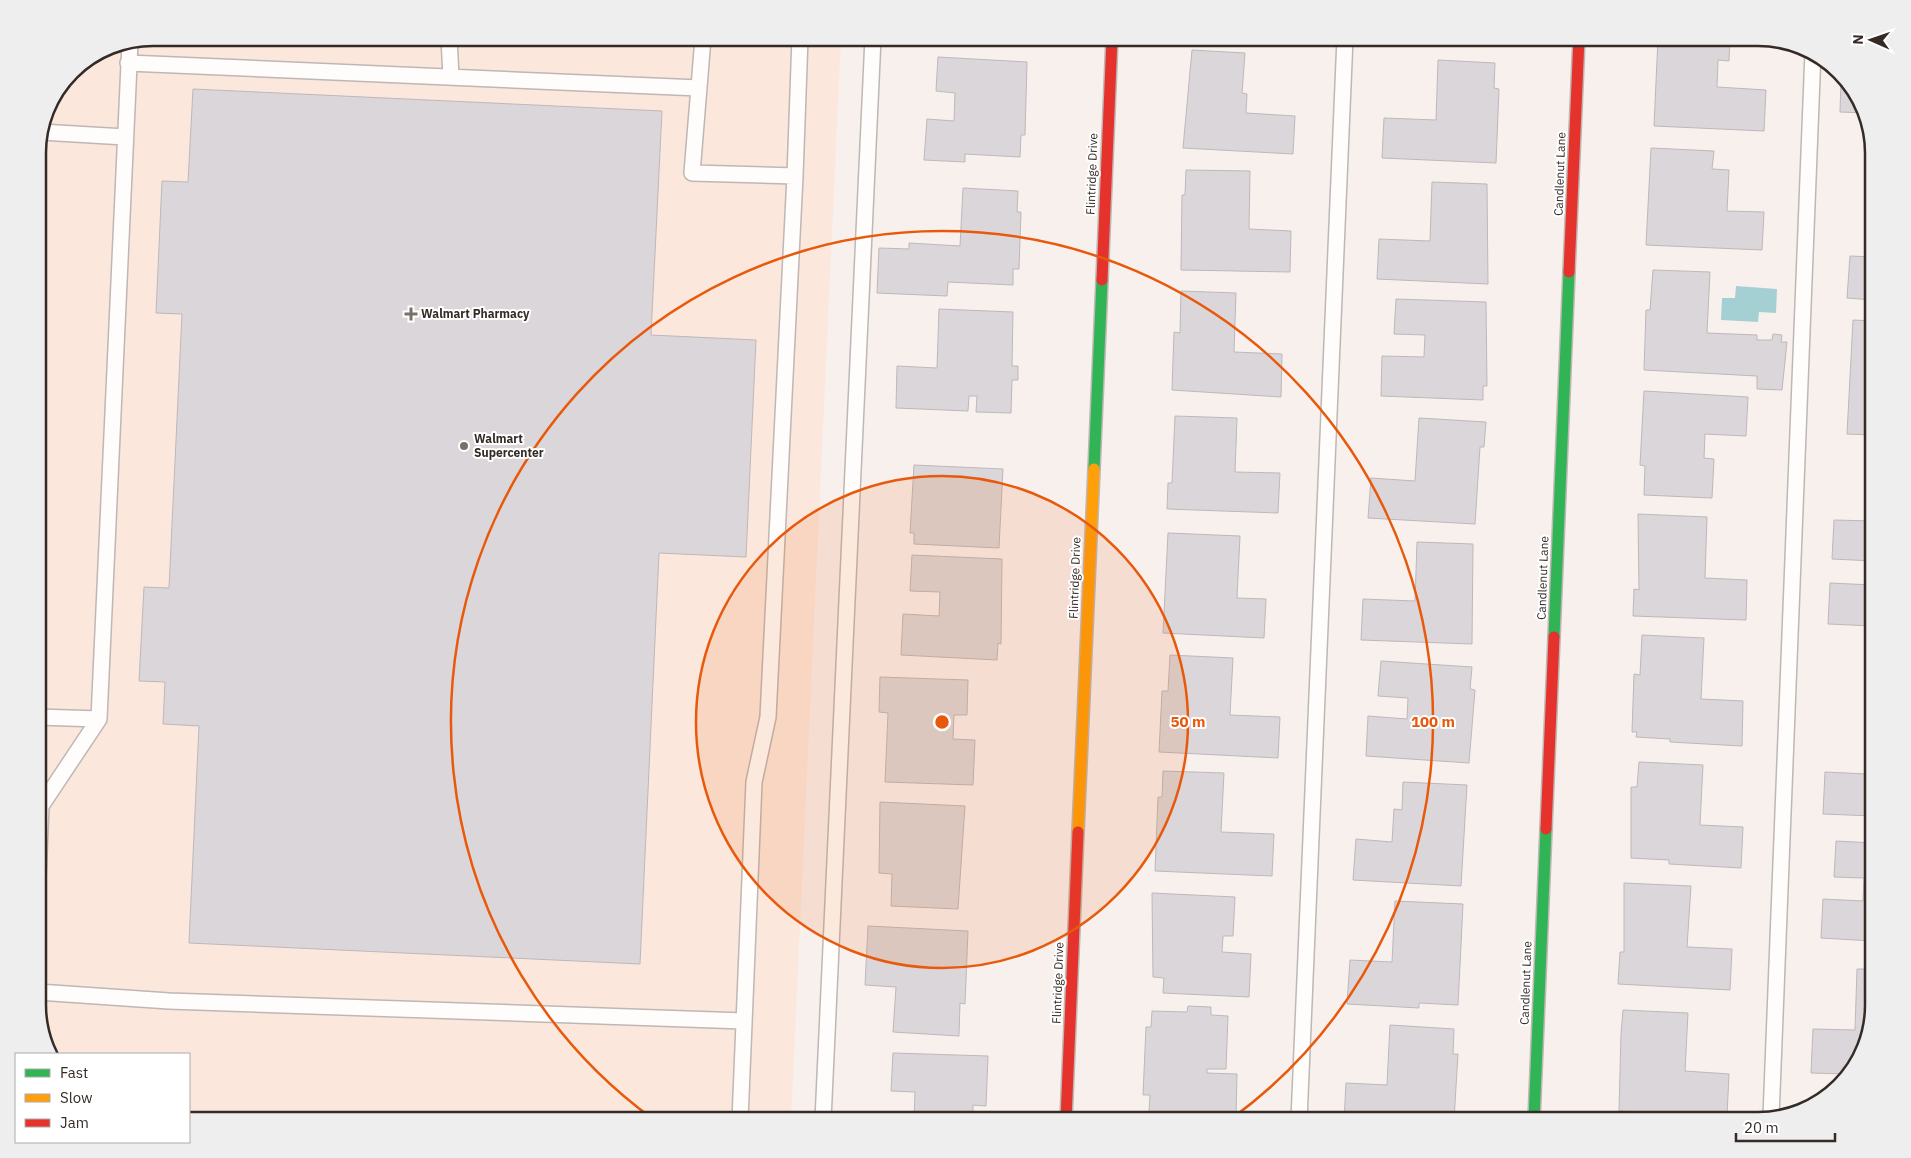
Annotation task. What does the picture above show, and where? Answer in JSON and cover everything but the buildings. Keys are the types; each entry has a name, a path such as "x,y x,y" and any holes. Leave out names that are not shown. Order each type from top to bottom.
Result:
{"street":[{"name":"Flintridge Drive","path":"1066,1112 1112,46"},
{"name":"Candlenut Lane","path":"1534,1112 1579,46"}],"lane":[{"path":"449,46 451,77"},
{"path":"702,46 692,172 795,176"},
{"path":"740,1112 754,782 768,717 800,46"},
{"path":"823,1112 873,46"},
{"path":"1299,1112 1345,46"},
{"path":"46,798 99,719 129,49"},
{"path":"1771,1111 1813,62"},
{"path":"128,63 699,88"},
{"path":"48,132 125,137"},
{"path":"46,718 99,719"},
{"path":"46,993 169,1001 744,1021"}],"shaded area":[{"path":"153,46 841,46 791,1112 190,1112 190,1053 58,1053 48,1026 46,1012 46,146 54,112 68,88 88,68 106,57 125,50"}],"water":[{"path":"1736,286 1777,289 1776,313 1759,312 1758,322 1721,320 1722,298 1735,298"}],"traffic: fast":[{"path":"1554,637 1569,272"},
{"path":"1094,469 1102,280"},
{"path":"1534,1112 1546,829"}],"traffic: slow":[{"path":"1078,832 1094,469"}],"traffic: jam":[{"path":"1102,280 1112,46"},
{"path":"1569,272 1579,46"},
{"path":"1546,829 1554,637"},
{"path":"1066,1112 1078,832"}],"place":[{"name":"Walmart Pharmacy","path":"411,314"},
{"name":"Walmart Supercenter","path":"464,446"}]}
